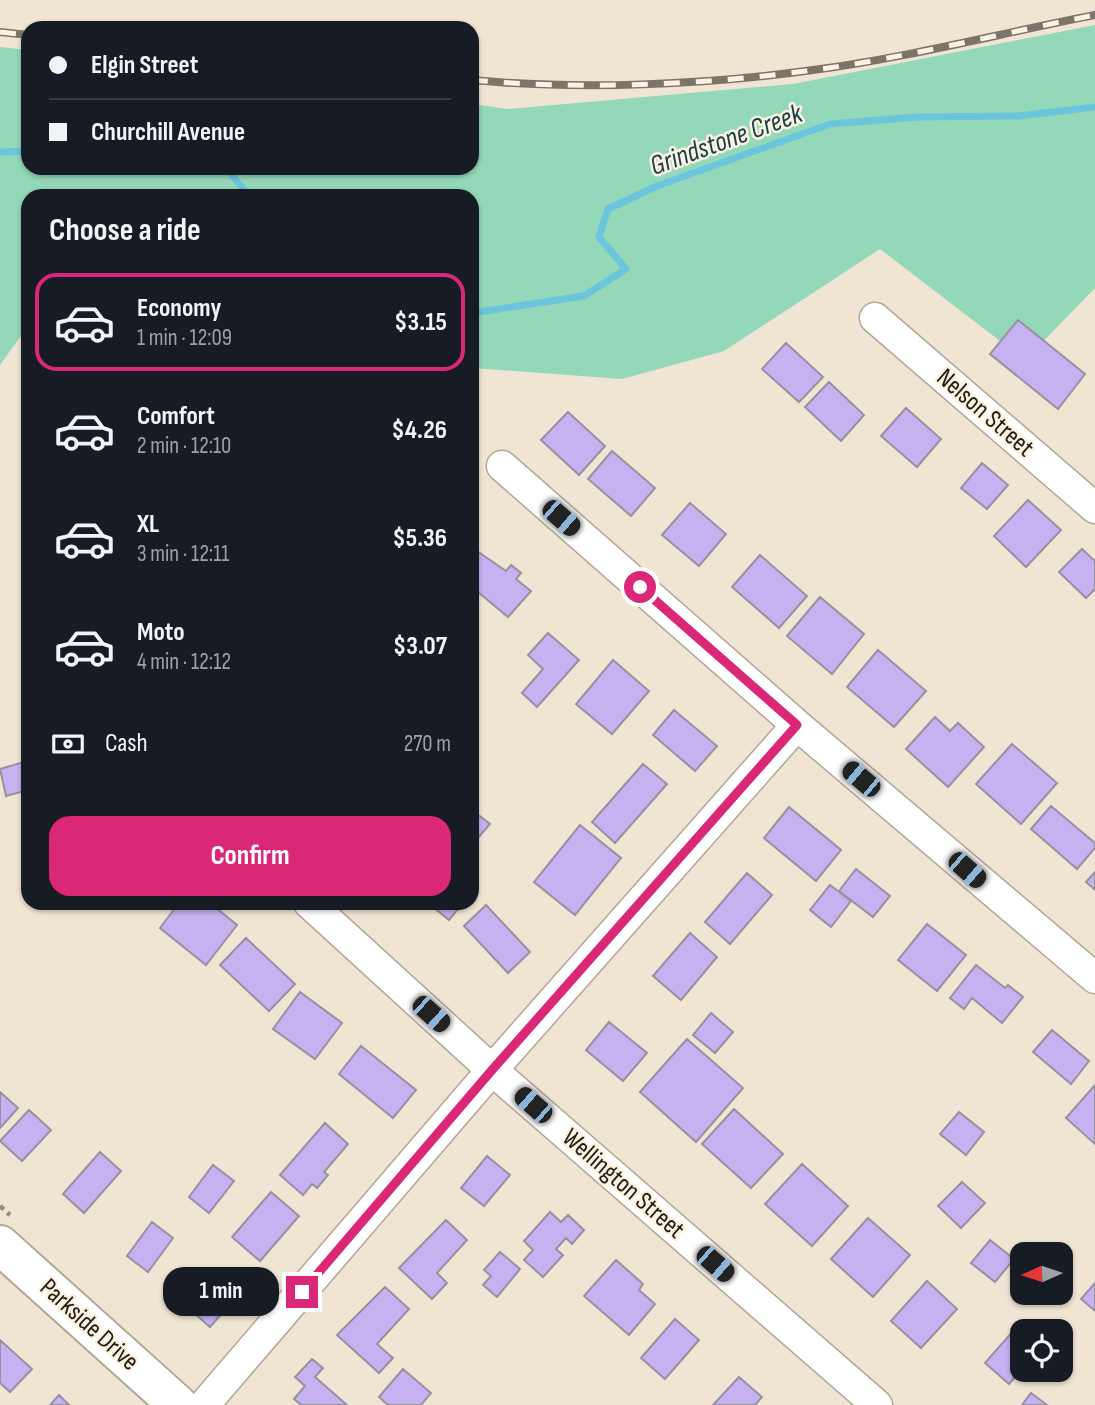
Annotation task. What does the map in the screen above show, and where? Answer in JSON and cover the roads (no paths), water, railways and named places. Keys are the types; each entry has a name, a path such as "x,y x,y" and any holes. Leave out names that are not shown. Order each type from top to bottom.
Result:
{"main road":[{"name":"Parkside Drive","path":"0,1245 178,1405"}],"street":[{"name":"Nelson Street","path":"874,318 1095,508"},
{"path":"502,466 797,725 1095,978"},
{"path":"204,1405 492,1070 797,725"},
{"name":"Wellington Street","path":"317,910 492,1070 877,1405"}],"waterway":[{"name":"Grindstone Creek","path":"479,312 584,296 626,269 599,237 608,209 657,186 830,124 918,117 1019,116 1095,107"},
{"name":"Grindstone Creek","path":"0,152 21,151"},
{"name":"Grindstone Creek","path":"232,175 243,189"}],"railway":[{"path":"479,81 599,85 772,75 883,59 1095,15"},
{"path":"0,32 21,34"}]}
